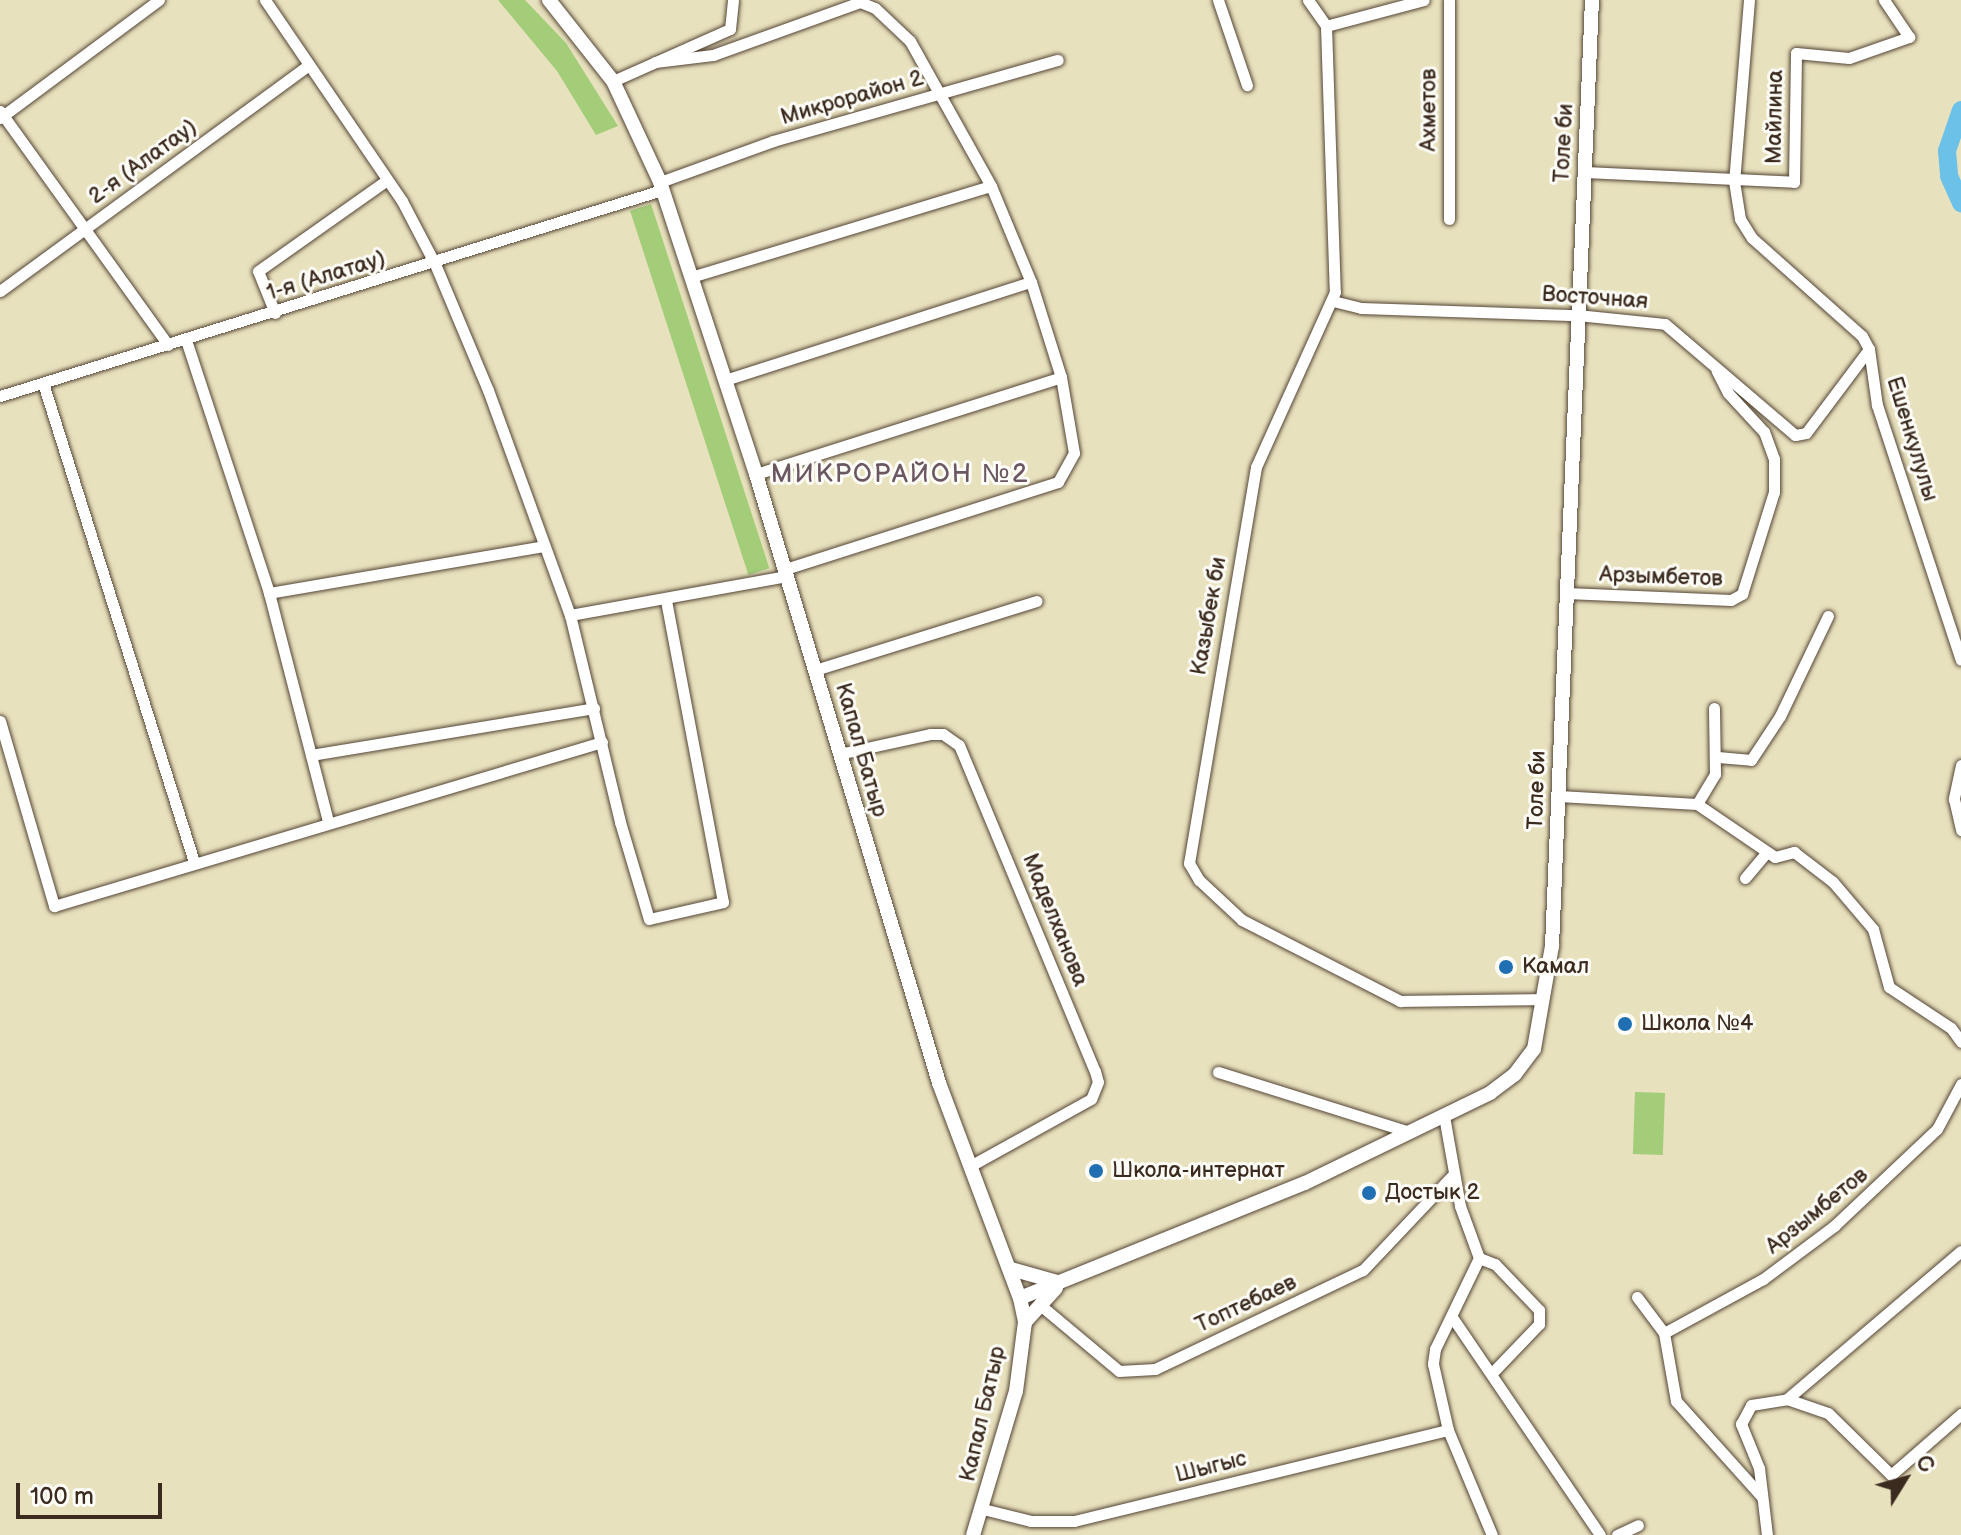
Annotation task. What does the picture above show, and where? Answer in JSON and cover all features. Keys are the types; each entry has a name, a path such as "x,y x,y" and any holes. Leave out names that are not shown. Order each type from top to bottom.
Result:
{"main road":[{"name":"Капал Батыр","path":"549,0 613,81 661,186 756,474 889,925 970,1166 1020,1298 1025,1322 1016,1391 973,1535"},
{"name":"Толе би","path":"1020,1298 1279,1194 1444,1116 1515,1074 1534,1049 1552,946 1592,0"},
{"path":"1011,1269 1062,1282"},
{"path":"1025,1322 1062,1282"}],"street":[{"path":"159,0 1,115 168,345"},
{"path":"265,0 387,180 435,264 570,615 649,919 723,902 666,599"},
{"path":"1218,0 1247,85"},
{"path":"1308,0 1326,26 1424,0"},
{"name":"Ахметов","path":"1449,0 1449,219"},
{"path":"1749,0 1734,181 1740,219 1752,238 1862,336 1869,349"},
{"name":"Майлина","path":"1585,172 1794,182 1796,53 1849,58 1909,37 1884,0"},
{"path":"570,615 666,599 785,572 1058,482 1074,453 1061,377 1031,282 991,186 910,41 875,8 860,2 713,55 655,62"},
{"path":"613,81 730,29 736,4"},
{"name":"Казыбек би","path":"1326,26 1333,301 1256,467 1189,863 1199,880 1242,920 1389,997 1400,1001 1543,999"},
{"name":"Микрорайон 2","path":"661,186 773,141 1058,60"},
{"name":"2-я (Алатау)","path":"0,291 309,65"},
{"path":"275,313 258,271 387,180"},
{"name":"1-я (Алатау)","path":"0,396 435,264 661,186"},
{"path":"691,277 991,186"},
{"path":"725,380 1031,282"},
{"name":"Восточная","path":"1333,301 1361,308 1577,315 1665,324 1795,435 1806,433 1869,349"},
{"path":"186,340 269,593 328,821"},
{"name":"Ешенкулулы","path":"1869,349 1877,405 1961,660"},
{"name":"Арзымбетов","path":"1566,593 1731,600 1742,594 1774,492 1774,459 1764,432 1728,393 1715,367"},
{"path":"756,474 1061,377"},
{"path":"43,383 194,862"},
{"path":"269,593 544,546"},
{"path":"815,670 1037,601"},
{"path":"1718,757 1751,760 1780,716 1828,616"},
{"path":"311,755 594,708"},
{"path":"1697,804 1715,774 1718,757 1711,742 1714,708"},
{"path":"0,721 54,906 328,821 602,742"},
{"name":"Маделханова","path":"839,754 930,734 943,734 959,745 1095,1071 1098,1082 1091,1099 970,1166"},
{"path":"1961,765 1954,799 1961,830"},
{"path":"1559,796 1697,804 1775,857 1794,852 1833,882 1873,929 1889,987 1951,1028 1961,1042"},
{"path":"1745,878 1767,852"},
{"path":"1218,1072 1410,1132"},
{"name":"Арзымбетов","path":"1664,1333 1763,1279 1834,1226 1937,1129 1961,1084"},
{"path":"1444,1116 1452,1176 1479,1258 1435,1349 1433,1364 1448,1430 1492,1535"},
{"name":"Топтебаев","path":"1039,1304 1119,1371 1155,1369 1363,1270 1452,1176"},
{"path":"1787,1399 1961,1251"},
{"path":"1479,1258 1495,1264 1539,1310 1539,1324 1493,1372"},
{"path":"1637,1297 1664,1333 1676,1401 1762,1497"},
{"path":"1452,1317 1493,1372 1600,1535"},
{"path":"1767,1535 1762,1497 1743,1413 1760,1401 1787,1399 1828,1413 1891,1475 1961,1414"},
{"name":"Шыгыс","path":"983,1509 1031,1521 1074,1521 1448,1430"},
{"path":"1617,1535 1638,1525"}],"green space":[{"path":"498,0 525,0 566,43 618,126 596,135 557,71"},
{"path":"651,204 769,568 748,575 630,211"},
{"path":"1635,1092 1665,1093 1663,1155 1633,1154"}],"waterway":[{"path":"1961,110 1947,151 1949,176 1961,203"}],"place":[{"name":"Камал","path":"1506,967"},
{"name":"Школа №4","path":"1625,1024"},
{"name":"Школа-интернат","path":"1096,1171"},
{"name":"Достык 2","path":"1369,1193"}],"district":[{"name":"МИКРОРАЙОН №2","path":"900,475"}]}
